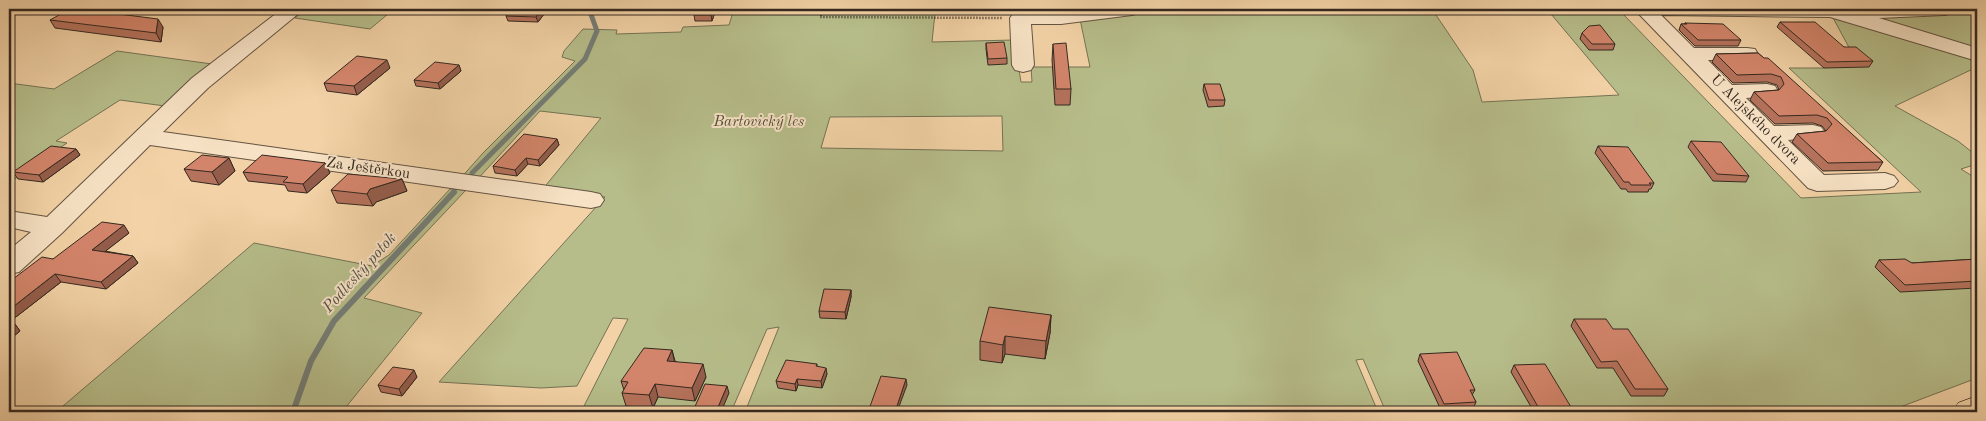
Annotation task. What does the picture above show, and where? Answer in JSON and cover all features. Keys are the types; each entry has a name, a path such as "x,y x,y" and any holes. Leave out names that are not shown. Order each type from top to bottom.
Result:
{"main road":[{"path":"1970,412 1977,409"}],"street":[{"path":"9,265 53,227 200,82 294,9"},
{"path":"1022,65 1020,18 1061,18 1132,9"},
{"name":"U Alejského dvora","path":"1644,9 1817,183 1885,181"},
{"path":"1662,9 1830,11 1977,55"},
{"path":"1847,15 1870,11 1945,9"},
{"path":"1689,54 1747,54"},
{"path":"1727,92 1767,91"},
{"path":"1768,133 1813,132"},
{"name":"Za Ještěrkou","path":"144,137 591,200"},
{"path":"9,219 53,227"}],"path":[{"path":"823,9 820,17 1020,18"}],"green space":[{"path":"306,9 394,9 370,29 295,18"},
{"name":"Bartovický les","path":"734,9 1114,9 1013,14 935,13 932,42 1014,40 1021,82 1032,82 1031,67 1090,67 1080,19 1147,9 1432,9 1473,70 1482,102 1619,95 1551,14 1623,14 1801,198 1921,192 1789,68 1824,68 1852,53 1832,16 1845,17 1977,60 1977,67 1895,106 1958,141 1977,156 1977,164 1961,169 1977,179 1977,378 1887,412 1386,412 1363,359 1356,360 1378,412 745,412 779,327 767,329 731,412 581,412 628,319 613,318 577,386 541,388 439,382 605,197 542,190 601,118 540,111 475,182 459,180 483,153 575,61 562,57 564,51 583,29 617,30 616,34 681,32 683,27 729,25","holes":["1002,116 1003,151 821,148 830,117"]},
{"path":"1977,12 1977,52 1905,30 1878,17 1902,13"},
{"path":"117,51 212,64 165,106 120,100 56,141 67,143 9,183 9,83 54,89"},
{"path":"450,189 466,190 364,298 422,313 342,412 56,412 254,243 372,266 389,255"}],"building":[{"path":"70,9 158,19 156,33 50,20"},
{"path":"511,9 542,9 536,17 506,16"},
{"path":"696,9 713,9 711,15 694,15"},
{"path":"1780,22 1815,22 1844,47 1856,47 1873,61 1827,62"},
{"path":"1685,23 1723,24 1741,40 1698,40 1681,24 1687,24"},
{"path":"1600,25 1615,44 1592,44 1582,33 1589,26"},
{"path":"1004,42 1007,58 988,59 986,43"},
{"path":"1066,43 1071,89 1056,89 1053,44"},
{"path":"1758,53 1764,58 1768,58 1883,162 1828,163 1797,134 1826,131 1832,124 1827,118 1817,115 1779,116 1754,92 1779,90 1784,84 1781,77 1771,74 1737,75 1716,54"},
{"path":"357,56 387,60 354,86 324,83"},
{"path":"435,62 459,65 438,83 414,80"},
{"path":"1204,84 1220,84 1225,100 1209,100"},
{"path":"524,134 557,139 538,160 526,158 515,170 493,166"},
{"path":"1691,141 1721,142 1749,176 1717,174"},
{"path":"51,146 76,149 39,175 13,172"},
{"path":"1598,146 1628,147 1654,183 1649,183 1651,185 1631,185 1629,182 1624,182"},
{"path":"202,155 229,158 212,172 184,169"},
{"path":"262,155 325,163 303,184 283,182 288,177 243,172"},
{"path":"348,174 402,179 370,189 367,194 331,190"},
{"path":"102,222 124,225 92,250 133,256 101,282 55,274 9,310 9,282 42,257 53,259"},
{"path":"1905,259 1912,263 1977,259 1977,281 1905,285 1879,260"},
{"path":"824,289 851,290 845,312 819,311"},
{"path":"989,307 1051,315 1046,341 1005,336 1003,345 980,341"},
{"path":"1574,319 1606,319 1613,329 1628,329 1668,389 1635,389 1617,361 1601,362"},
{"path":"644,348 672,350 667,361 703,364 692,388 655,384 649,395 622,393 628,382 621,381"},
{"path":"1457,352 1475,390 1470,390 1476,402 1444,404 1420,354"},
{"path":"786,360 817,364 816,366 826,368 821,381 797,379 795,384 776,381"},
{"path":"1545,364 1574,412 1541,412 1514,365"},
{"path":"393,367 414,370 399,389 378,385"},
{"path":"881,376 906,379 895,412 868,412"},
{"path":"705,384 727,386 716,412 693,411"}],"waterway":[{"name":"Podleský potok","path":"472,173 585,59 597,31 589,9"},
{"name":"Podleský potok","path":"293,412 311,361 334,321 454,192"}]}
